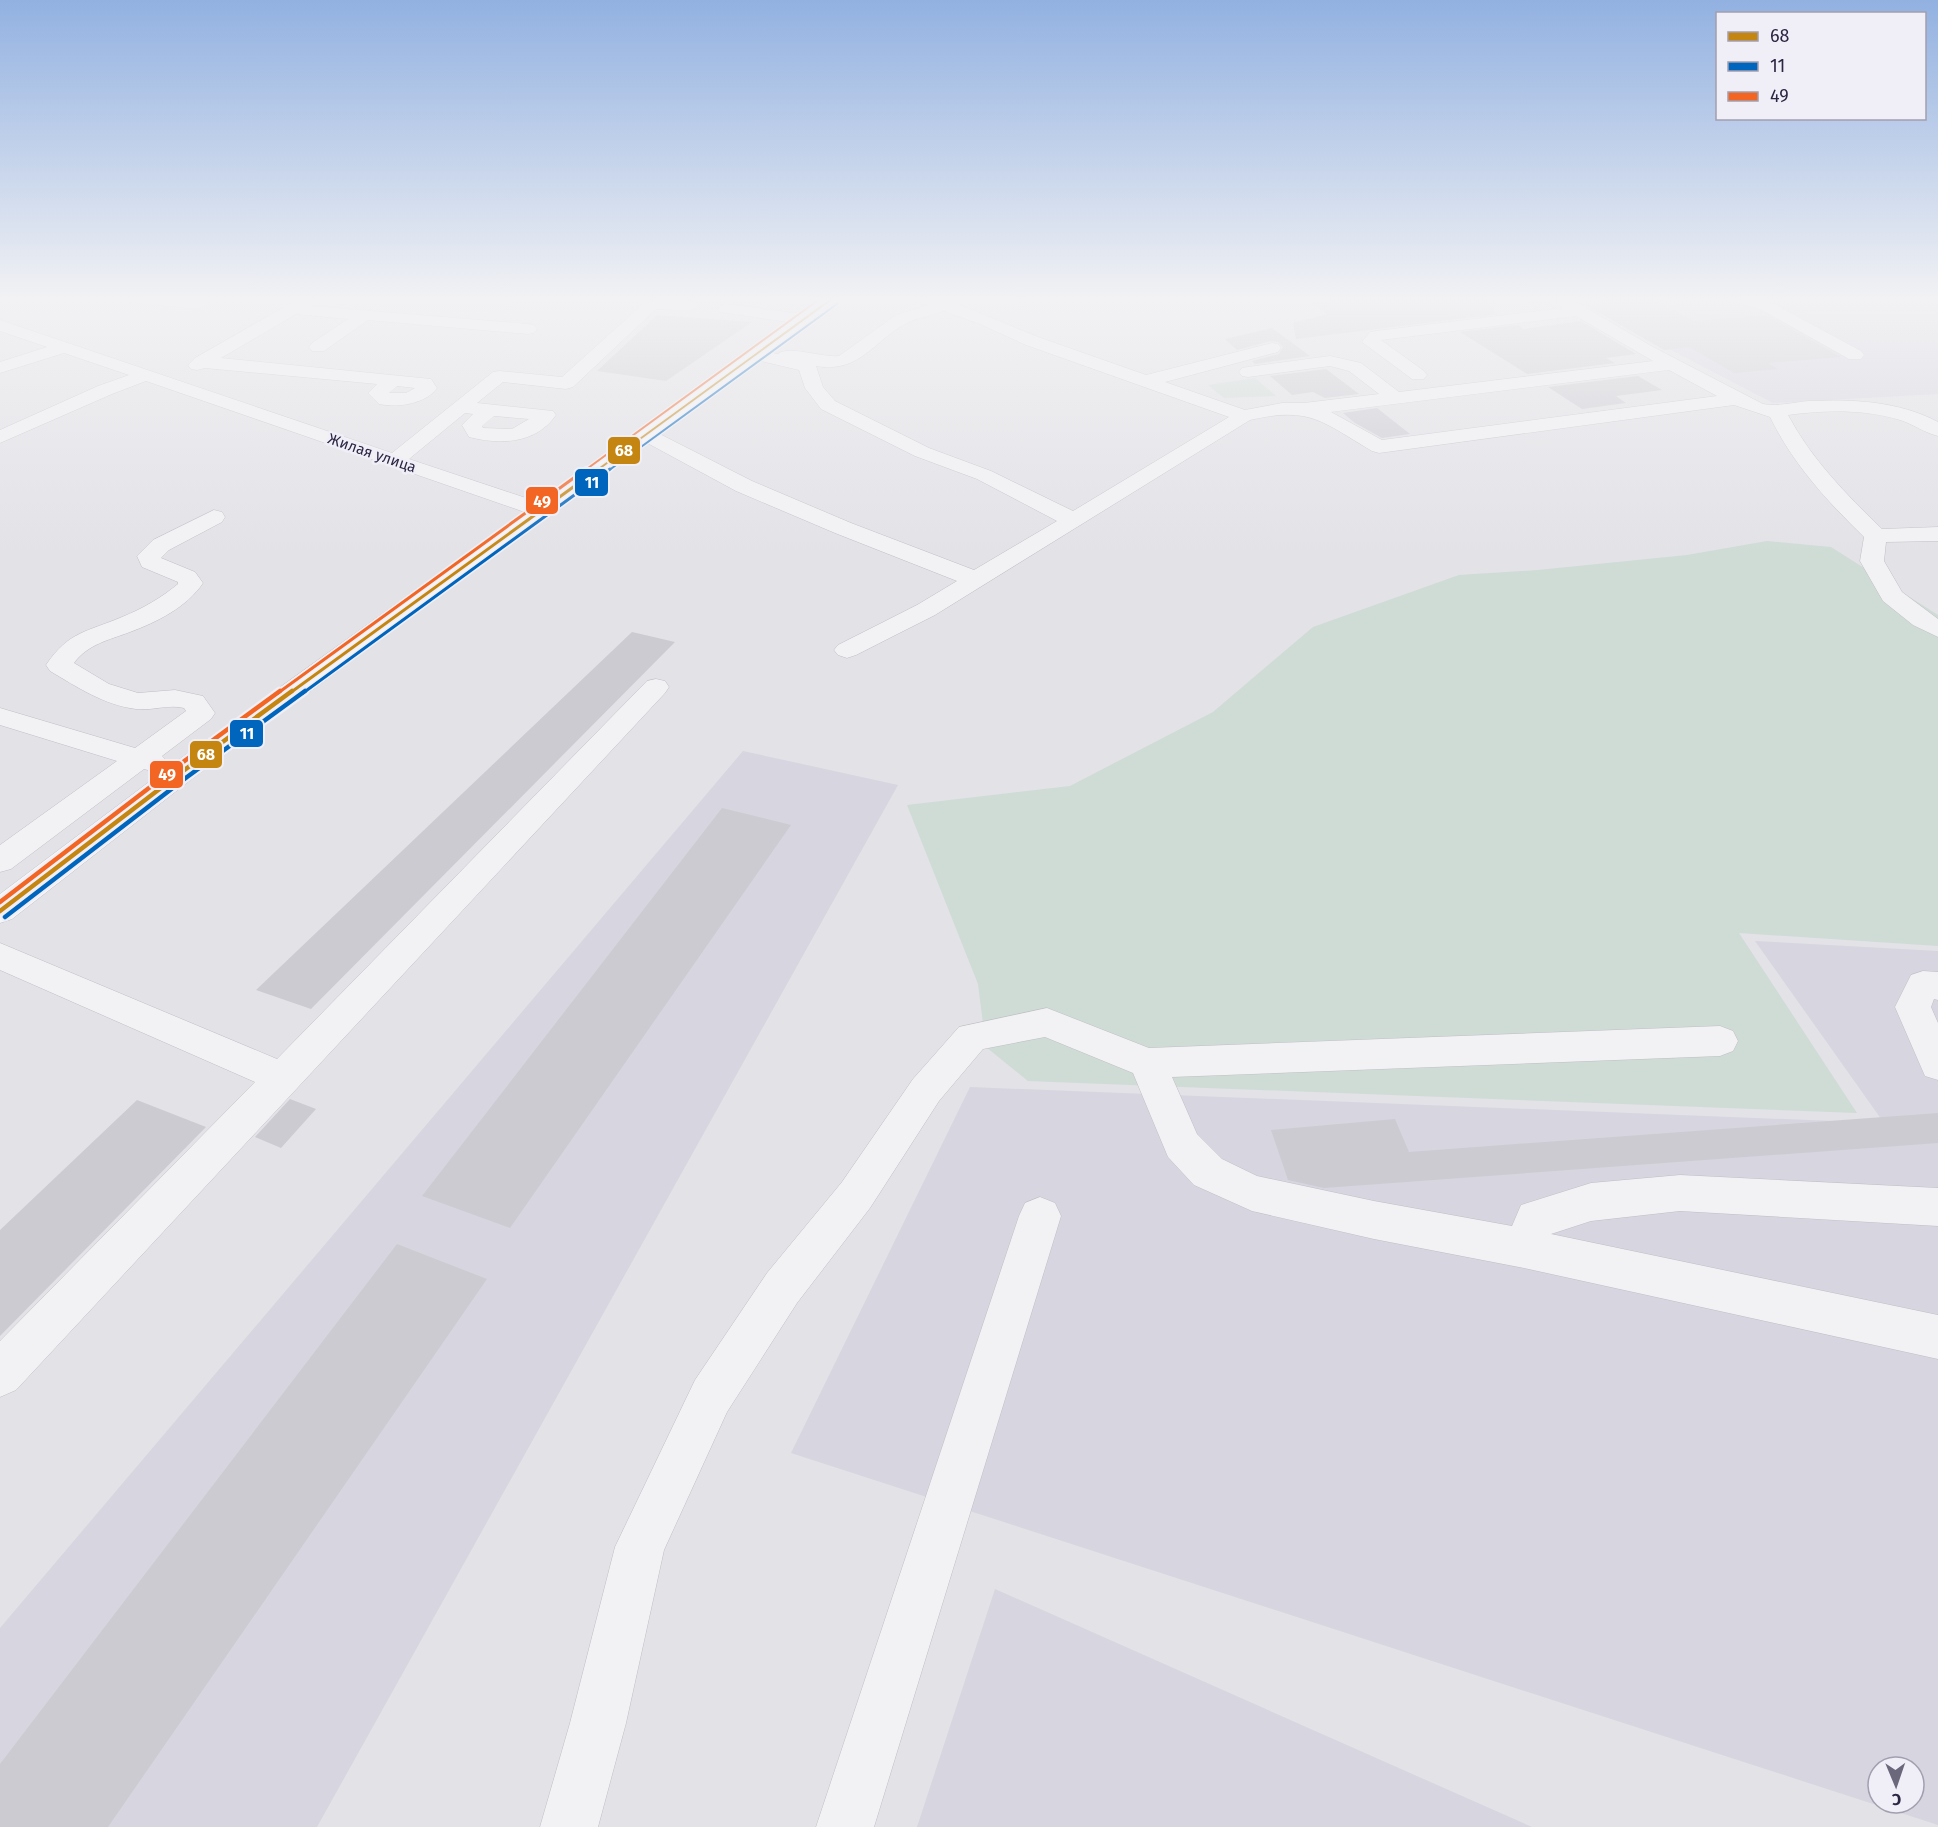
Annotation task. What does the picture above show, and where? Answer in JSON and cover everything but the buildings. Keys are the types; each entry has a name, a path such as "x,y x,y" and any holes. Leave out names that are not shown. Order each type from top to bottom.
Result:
{"main road":[{"path":"0,911 183,771 714,383"}],"street":[{"path":"0,437 124,383"},
{"name":"Жилая улица","path":"171,383 539,510"},
{"path":"395,460 490,383"},
{"path":"812,383 828,405 922,452 984,475 1073,520"},
{"path":"1152,383 1244,416"},
{"path":"1376,383 1395,398"},
{"path":"847,650 926,610 1244,416 1272,410 1303,409 1516,383"},
{"path":"1709,383 1760,409 1777,412 1834,406 1872,409 1898,413 1925,422 1938,430"},
{"path":"1303,409 1335,422 1379,447 1738,399"},
{"path":"1872,409 1927,401"},
{"path":"461,407 489,410"},
{"path":"1777,412 1791,442 1823,485 1876,536 1938,534"},
{"path":"645,434 744,486 843,528 975,579"},
{"path":"0,861 201,713 193,702 175,698 137,700 99,690 59,665 66,652 96,633 130,623 187,589 191,583 188,577 150,562 149,556 161,545 214,517"},
{"path":"1876,536 1872,561 1892,596 1922,620 1938,629"},
{"path":"0,1374 656,687"},
{"path":"0,717 183,771"},
{"path":"0,956 283,1078"},
{"path":"1938,986 1923,985 1913,1007 1938,1065"},
{"path":"569,1827 598,1723 640,1547 711,1396 782,1288 856,1195 926,1090 972,1037 1047,1022 1147,1063 1720,1041"},
{"path":"1147,1063 1182,1146 1208,1172 1252,1193 1374,1220 1524,1248 1938,1337"},
{"path":"1524,1248 1536,1218 1591,1202 1680,1193 1938,1207"},
{"path":"845,1827 1040,1216"}],"shaded area":[{"path":"1261,383 1276,396 1224,398 1208,385"},
{"path":"1735,383 1938,383 1938,394 1773,403"},
{"path":"1767,541 1831,547 1938,615 1938,946 1739,933 1857,1113 1028,1081 986,1047 978,984 907,805 1070,786 1213,712 1313,627 1459,575 1538,570 1687,555"},
{"path":"743,751 898,785 317,1827 0,1827 0,1628"},
{"path":"1755,941 1938,951 1938,1825 1907,1815 1926,1815 1926,1755 1866,1755 1866,1802 791,1453 970,1087 1884,1123"},
{"path":"995,1589 1532,1827 917,1827"}],"transit line":[{"name":"49","path":"0,902 179,765 704,383"},
{"name":"68","path":"0,911 183,771 716,383"},
{"name":"11","path":"5,917 187,777 728,383"}]}
